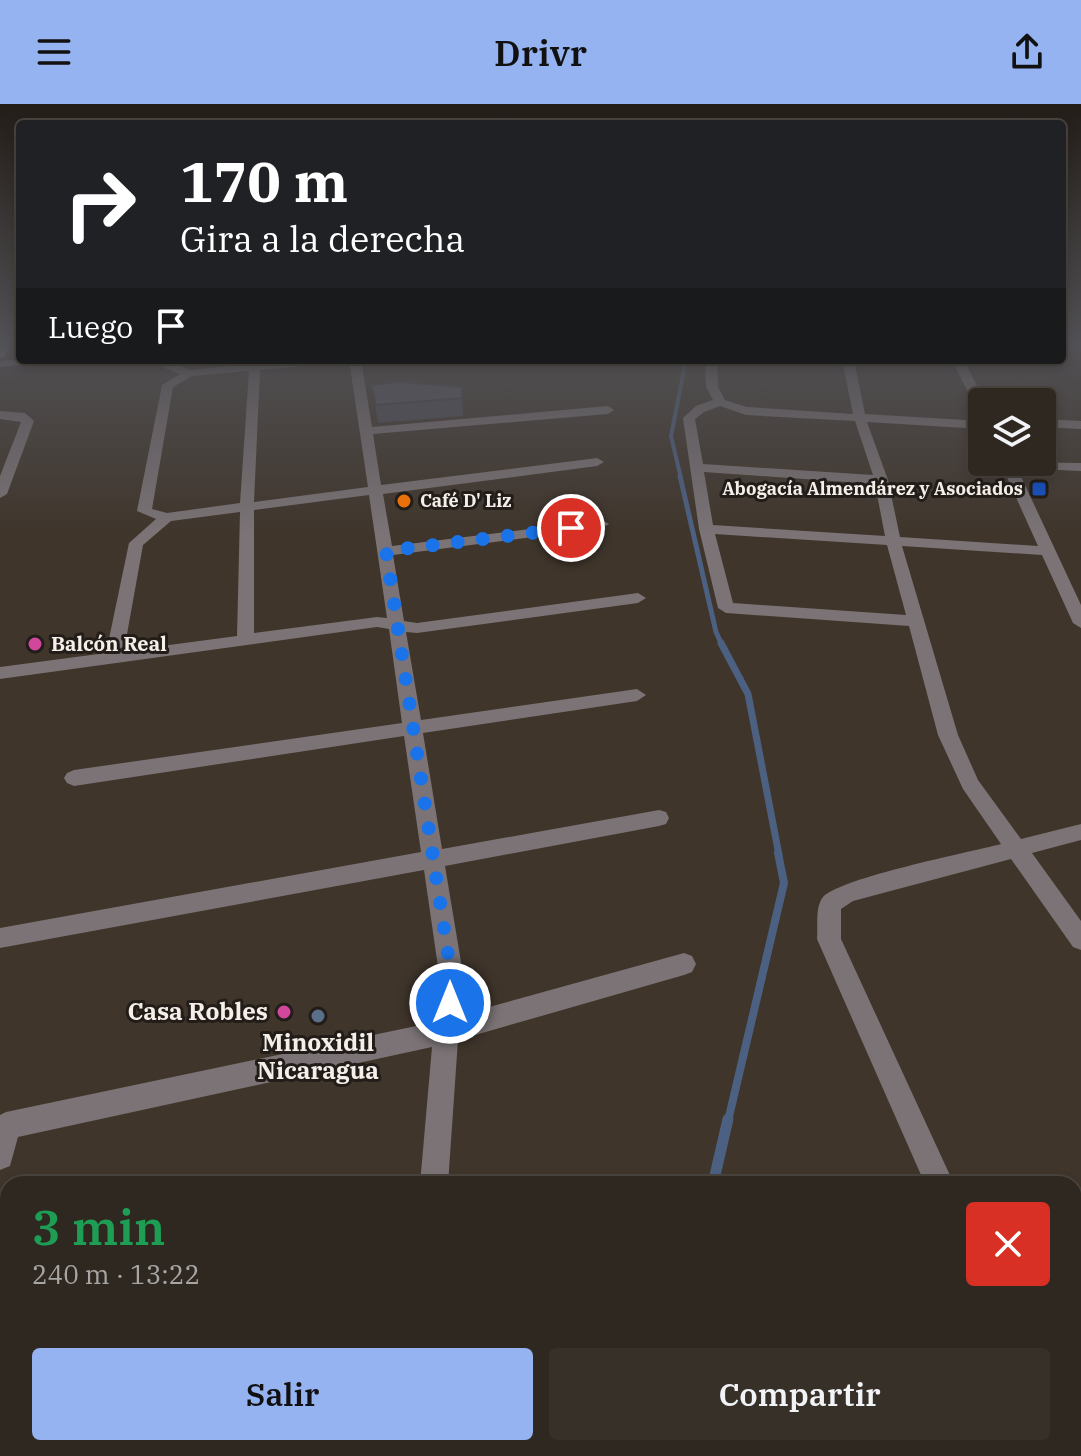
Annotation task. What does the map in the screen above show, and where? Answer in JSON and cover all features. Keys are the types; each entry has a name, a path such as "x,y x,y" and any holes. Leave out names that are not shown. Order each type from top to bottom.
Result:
{"street":[{"path":"164,408 144,511 167,517 597,462"},
{"path":"245,640 253,408"},
{"path":"364,408 451,974 435,1176"},
{"path":"703,408 689,418 706,529 726,608 915,621"},
{"path":"738,408 968,424"},
{"path":"858,408 881,480 893,541 948,735 970,784 1081,940"},
{"path":"368,431 608,410"},
{"path":"0,415 21,416 28,421 0,494"},
{"path":"1056,424 1081,425"},
{"path":"1056,466 1081,467"},
{"path":"697,468 881,480"},
{"path":"1014,476 1081,623"},
{"path":"114,658 136,543 167,517"},
{"path":"386,551 602,524"},
{"path":"706,529 1048,551"},
{"path":"0,673 377,622 417,628 638,598"},
{"path":"74,778 637,695"},
{"path":"0,938 659,818"},
{"path":"936,1176 829,939 830,905 846,893 1081,832"},
{"path":"0,1156 6,1126 448,1031 684,964"}],"waterway":[{"path":"677,408 671,436 681,478"},
{"path":"680,476 716,632 722,644"},
{"path":"722,644 748,694 779,855"},
{"path":"728,1121 784,883 778,853"},
{"path":"715,1176 728,1119"}],"place":[{"name":"Abogacía Almendárez y Asociados","path":"1039,489"},
{"name":"Café D' Liz","path":"404,501"},
{"name":"Balcón Real","path":"35,644"},
{"name":"Casa Robles","path":"284,1012"},
{"name":"Minoxidil Nicaragua","path":"318,1016"}],"route":[{"path":"450,1003 451,974 386,551 571,528"}]}
